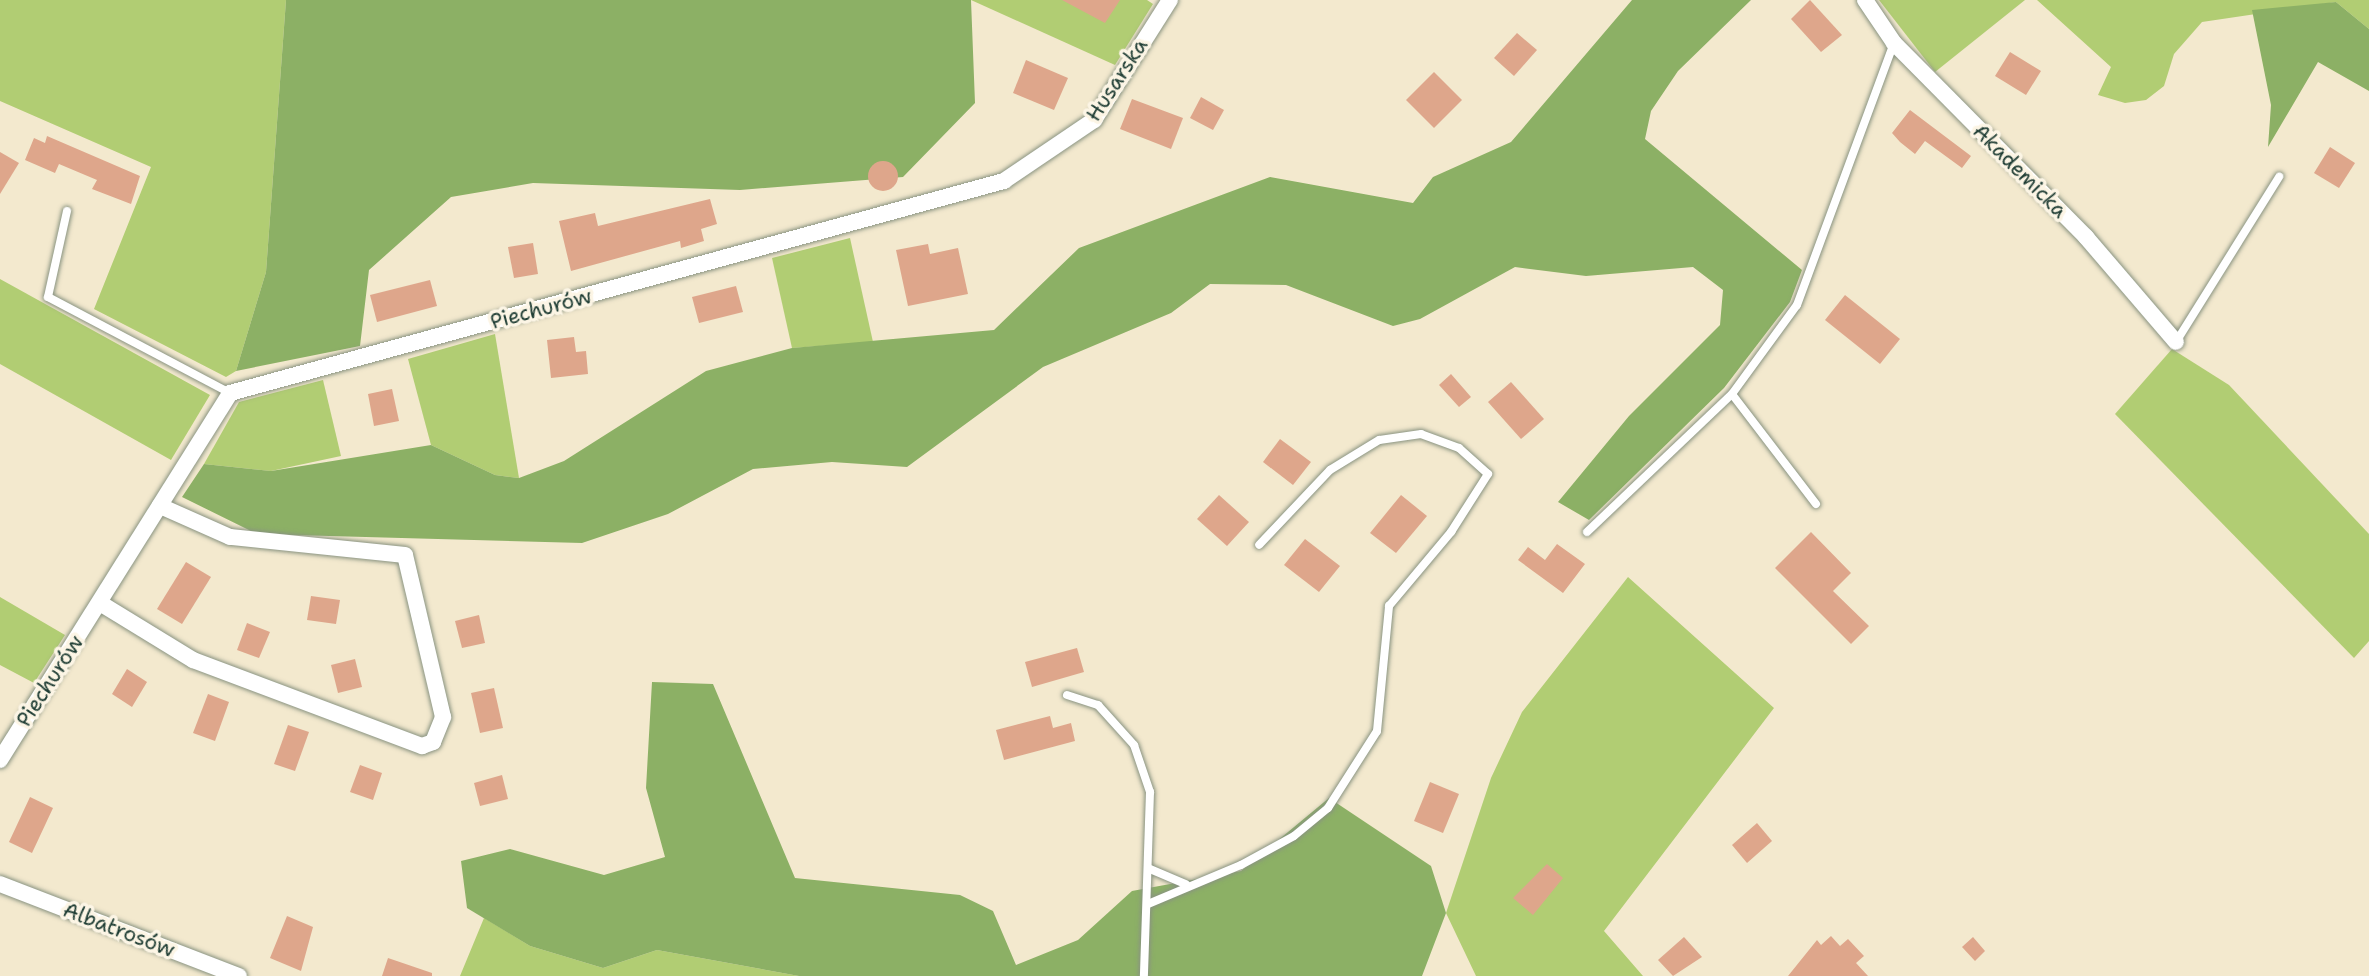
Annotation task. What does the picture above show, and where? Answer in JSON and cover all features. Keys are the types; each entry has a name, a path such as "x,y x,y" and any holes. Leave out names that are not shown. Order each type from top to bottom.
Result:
{"street":[{"name":"Husarska","path":"981,189 1028,169 1094,120 1170,0"},
{"name":"Akademicka","path":"1866,0 1894,43 2086,237 2176,342"},
{"name":"Piechurów","path":"0,760 230,393 981,189"},
{"path":"100,603 193,660 422,746 433,742 443,717 405,555 230,537 160,506"},
{"name":"Albatrosów","path":"0,884 239,976"}],"lane":[{"path":"1587,532 1732,394 1797,305 1894,43"},
{"path":"2176,342 2279,177"},
{"path":"67,211 48,297 230,393"},
{"path":"1732,394 1816,504"},
{"path":"1148,904 1294,836 1328,808 1353,775 1377,731 1389,606 1451,532 1488,474 1459,448 1421,433 1379,440 1329,470 1259,545"},
{"path":"1067,695 1098,705 1134,745 1150,792 1150,869 1144,976"},
{"path":"1150,869 1186,884"}],"green space":[{"path":"0,0 286,0 266,272 236,371 226,377 94,309 151,167 0,101"},
{"path":"286,0 971,0 975,103 903,177 740,190 533,183 451,197 369,270 360,346 236,371 266,272"},
{"path":"971,0 1147,0 1153,4 1115,65"},
{"path":"1632,0 1751,0 1678,71 1651,111 1645,139 1802,270 1790,302 1724,388 1589,520 1558,502 1629,416 1720,325 1723,290 1693,267 1586,276 1515,267 1420,319 1393,326 1286,285 1210,284 1171,313 1043,367 907,467 832,462 753,469 668,514 582,543 257,534 182,497 204,464 271,471 431,445 495,475 519,478 564,461 706,371 792,348 994,330 1079,248 1270,177 1413,203 1433,177 1511,142"},
{"path":"1879,0 2025,0 1935,72"},
{"path":"2037,0 2369,0 2369,29 2336,2 2202,22 2174,54 2164,86 2146,100 2125,103 2098,95 2111,67"},
{"path":"2336,2 2369,29 2369,91 2318,62 2268,147 2271,105 2252,10"},
{"path":"850,238 873,342 792,348 772,258"},
{"path":"0,279 210,395 171,460 0,364"},
{"path":"495,334 519,478 495,475 431,445 408,359"},
{"path":"2172,349 2229,385 2369,534 2369,641 2354,658 2115,414"},
{"path":"323,380 341,456 271,471 204,464 239,402"},
{"path":"1628,577 1774,708 1604,931 1643,976 1476,976 1446,913 1491,778 1522,712"},
{"path":"0,597 65,635 34,683 0,665"},
{"path":"652,682 713,684 795,878 960,895 993,911 1016,965 1078,940 1132,891 1241,871 1329,798 1431,866 1446,913 1422,976 799,976 657,950 603,968 530,946 467,908 461,861 510,849 604,875 665,857 646,788"},
{"path":"484,918 530,946 603,968 657,950 799,976 460,976"}],"building":[{"path":"1062,0 1120,0 1105,23"},
{"path":"1810,0 1842,35 1821,52 1791,19"},
{"path":"1517,33 1537,50 1514,76 1494,58"},
{"path":"2010,52 2041,71 2026,95 1995,76"},
{"path":"1026,60 1068,78 1054,110 1013,93"},
{"path":"1434,72 1462,100 1434,128 1406,100"},
{"path":"1201,97 1224,110 1213,130 1190,118"},
{"path":"1132,99 1183,118 1171,149 1120,129"},
{"path":"1910,110 1971,156 1962,168 1925,141 1915,154 1900,142 1892,133"},
{"path":"47,136 140,176 131,204 92,189 97,180 59,164 55,173 25,160 34,138 45,143"},
{"path":"2330,147 2355,163 2339,188 2314,173"},
{"path":"0,152 19,163 0,194"},
{"path":"883,161 894,165 898,176 894,187 883,191 872,187 868,176 872,165"},
{"path":"710,199 717,224 701,229 704,241 681,248 680,241 571,271 559,221 595,213 598,226"},
{"path":"533,243 538,274 514,278 508,247"},
{"path":"928,244 930,254 958,248 968,294 908,306 896,250"},
{"path":"430,280 437,306 377,322 370,295"},
{"path":"736,286 743,312 699,323 692,297"},
{"path":"1845,295 1900,339 1880,364 1825,320"},
{"path":"574,337 576,352 586,351 588,374 551,378 547,340"},
{"path":"1451,374 1471,397 1459,407 1439,385"},
{"path":"1511,382 1544,419 1521,439 1488,402"},
{"path":"392,389 399,421 374,426 368,394"},
{"path":"1280,439 1311,462 1293,485 1263,462"},
{"path":"1219,495 1249,522 1227,546 1197,519"},
{"path":"1401,495 1427,516 1396,553 1370,533"},
{"path":"1811,532 1851,573 1833,591 1869,626 1851,644 1775,568"},
{"path":"1305,539 1340,566 1319,592 1284,565"},
{"path":"1557,544 1585,564 1563,593 1518,560 1528,547 1545,560"},
{"path":"186,562 211,577 182,624 157,609"},
{"path":"311,596 340,600 336,624 307,620"},
{"path":"479,615 485,643 462,648 455,621"},
{"path":"247,623 270,632 259,658 237,650"},
{"path":"1077,648 1084,672 1032,687 1025,662"},
{"path":"355,659 362,687 338,693 331,665"},
{"path":"127,669 147,682 132,707 112,694"},
{"path":"494,688 503,728 480,733 471,693"},
{"path":"208,694 229,702 215,741 193,733"},
{"path":"1050,716 1053,728 1071,723 1075,741 1004,760 996,730"},
{"path":"288,725 309,732 295,771 274,764"},
{"path":"360,765 382,773 373,800 350,792"},
{"path":"502,775 508,799 480,806 474,783"},
{"path":"1430,782 1459,794 1443,833 1414,821"},
{"path":"30,797 53,808 32,853 9,842"},
{"path":"1757,823 1772,841 1747,863 1732,845"},
{"path":"1547,864 1563,878 1533,915 1513,898"},
{"path":"287,916 313,927 301,971 270,958"},
{"path":"1831,936 1840,946 1848,939 1864,956 1856,963 1868,976 1788,976 1817,940 1821,945"},
{"path":"1684,937 1702,957 1673,976 1658,960"},
{"path":"1973,937 1985,951 1975,961 1962,947"},
{"path":"388,958 432,973 432,976 382,976"}]}
